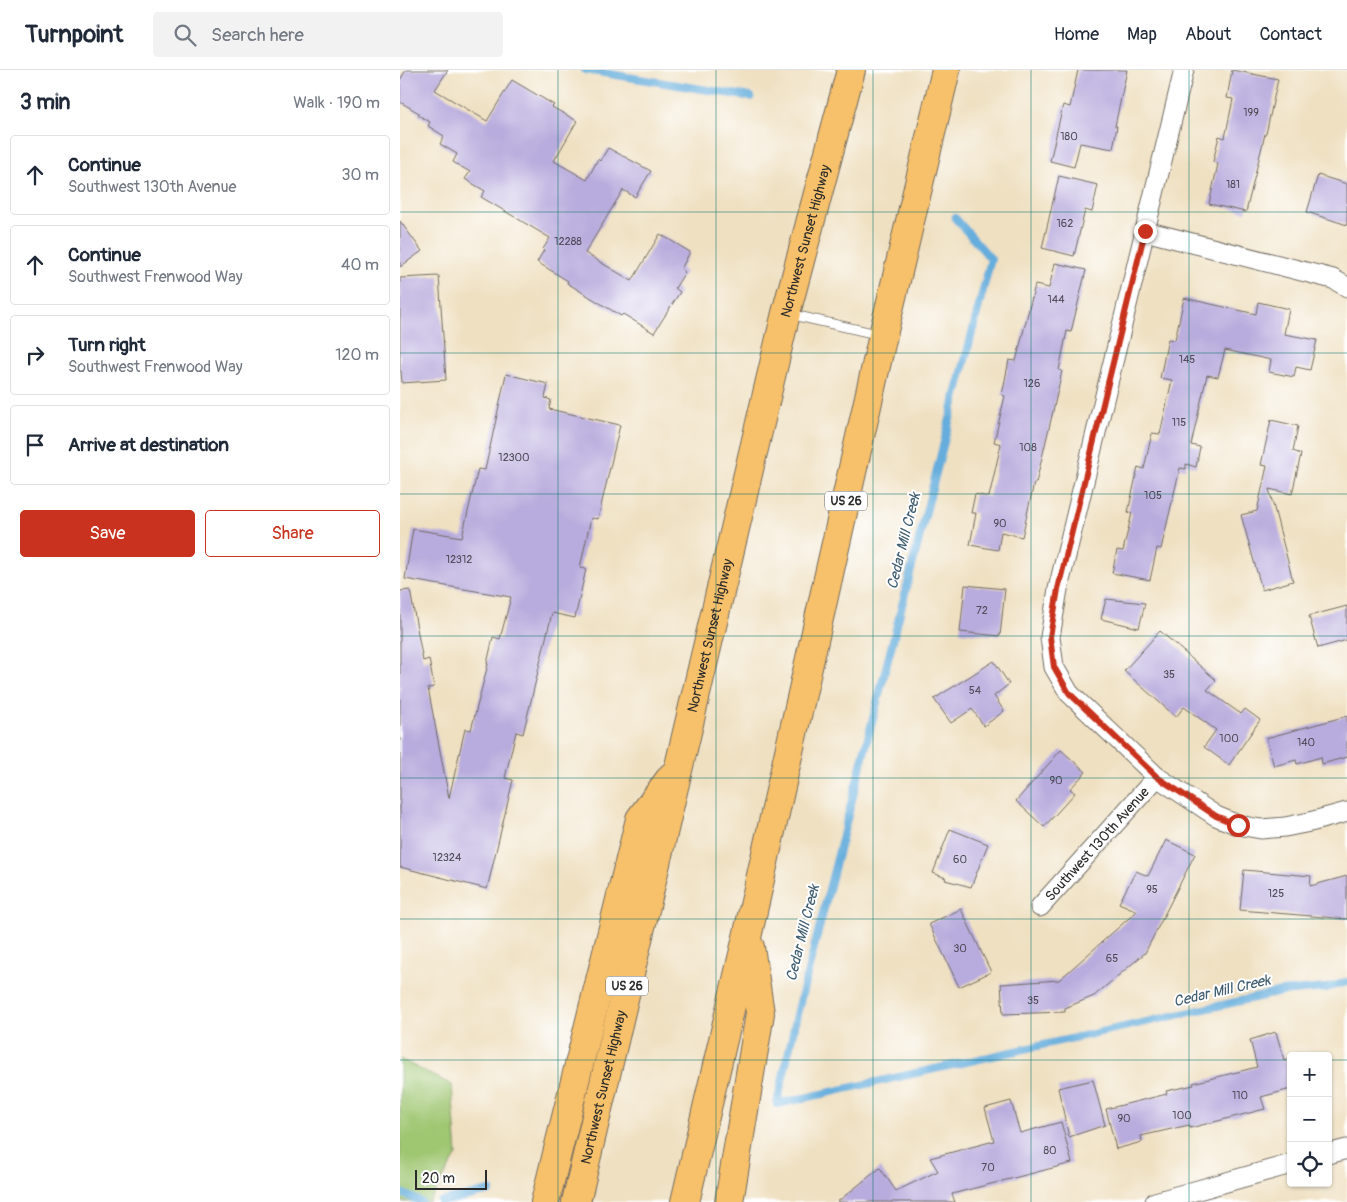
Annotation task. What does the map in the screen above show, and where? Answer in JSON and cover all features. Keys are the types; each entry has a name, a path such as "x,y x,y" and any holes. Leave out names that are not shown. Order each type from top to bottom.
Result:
{"highway":[{"name":"Northwest Sunset Highway","path":"576,1202 786,313 851,70"},
{"name":"US 26","path":"684,1202 748,933 883,336 946,70"},
{"path":"545,1202 640,819 678,769"},
{"path":"729,1202 760,1013 748,933"}],"street":[{"path":"1157,777 1069,693 1054,667 1050,637 1058,589 1184,70"},
{"path":"1145,231 1333,279 1347,287"},
{"name":"Southwest 130th Avenue","path":"1040,907 1157,777 1216,816 1238,825 1262,828 1285,827 1347,812"},
{"path":"1332,1153 1347,1149"},
{"path":"1155,1202 1287,1165"}],"lane":[{"path":"786,313 883,336"}],"green space":[{"path":"400,1059 452,1085 457,1155 429,1202 400,1202"}],"building":[{"path":"406,70 448,70 435,90 487,121 512,80 554,105 552,107 577,121 554,161 587,180 598,159 600,161 608,148 651,171 635,197 623,190 585,253 632,281 660,234 690,252 681,269 685,272 675,288 680,292 654,333 623,314 621,316 537,262 550,238 481,197 485,191 465,179 470,172 453,162 457,154 440,144 444,136 428,126 430,122 418,115 419,113 400,102 400,80"},
{"path":"1078,70 1127,70 1115,126 1117,126 1113,149 1080,143 1074,167 1050,161 1063,105 1070,107"},
{"path":"1232,70 1278,79 1246,212 1209,204 1218,164 1213,162 1219,136 1225,138 1233,99 1227,98"},
{"path":"1318,175 1347,184 1347,225 1307,212"},
{"path":"1059,176 1098,185 1092,212 1085,210 1074,256 1042,248"},
{"path":"400,221 422,251 400,267"},
{"path":"1055,263 1086,270 1071,332 1067,331 1059,370 1062,371 1022,537 1001,532 998,550 970,545 976,513 971,513 975,494 989,497 1001,444 994,442 1005,396 1002,395 1009,360 1016,361 1035,285 1049,288"},
{"path":"439,276 446,380 402,383 400,371 400,278"},
{"path":"1184,298 1256,314 1258,302 1289,309 1284,334 1317,340 1310,370 1296,367 1294,377 1269,372 1271,360 1225,350 1218,377 1207,375 1191,445 1200,447 1196,467 1186,464 1186,469 1180,468 1161,549 1157,548 1150,580 1112,573 1117,550 1123,551 1132,513 1128,512 1138,467 1144,469 1152,433 1160,434 1172,380 1160,378 1168,339 1175,340"},
{"path":"506,374 548,384 545,398 551,400 549,409 620,425 598,519 591,518 580,568 586,569 575,618 552,613 523,734 516,732 505,778 513,780 487,889 400,867 400,591 410,590 423,661 429,659 434,687 428,688 449,798 465,729 471,730 493,637 500,639 511,597 405,579 413,529 462,537 478,469 485,470"},
{"path":"1271,420 1298,426 1293,451 1301,454 1292,494 1269,489 1293,581 1262,590 1241,515 1257,511 1267,466 1261,465"},
{"path":"965,585 1005,589 1000,636 960,632"},
{"path":"1106,599 1145,603 1139,628 1101,619"},
{"path":"1347,606 1347,640 1318,648 1309,616"},
{"path":"1160,631 1216,680 1207,690 1241,714 1245,709 1260,720 1229,765 1204,747 1216,730 1184,707 1176,717 1124,671"},
{"path":"994,661 1009,684 994,696 1004,711 984,726 972,709 951,723 934,699"},
{"path":"1347,716 1347,757 1322,764 1321,757 1297,764 1296,760 1274,766 1266,738"},
{"path":"1061,750 1086,772 1070,789 1075,793 1044,827 1016,801"},
{"path":"950,829 988,844 971,887 945,880 946,878 933,873"},
{"path":"1166,840 1195,854 1145,953 1094,996 1065,1008 1065,1012 1003,1014 1001,984 1059,980 1137,911 1119,903 1136,871 1148,876"},
{"path":"1244,870 1311,876 1310,886 1347,876 1347,919 1240,910"},
{"path":"961,909 991,972 959,987 929,924"},
{"path":"1276,1032 1284,1060 1287,1059 1287,1090 1261,1097 1265,1109 1190,1128 1189,1125 1141,1136 1142,1142 1116,1149 1106,1109 1167,1094 1166,1091 1257,1067 1250,1040"},
{"path":"1093,1080 1105,1125 1069,1137 1058,1088"},
{"path":"1011,1101 1020,1133 1061,1122 1072,1163 952,1194 955,1202 837,1202 880,1168 896,1191 938,1171 930,1158 994,1141 985,1108"}],"waterway":[{"name":"Cedar Mill Creek","path":"585,70 751,97"},
{"name":"Cedar Mill Creek","path":"955,218 991,259 798,1010 777,1104 1281,992 1326,988 1347,982"},
{"path":"441,1202 490,1191"},
{"path":"400,1192 421,1202"}],"route":[{"path":"1145,231 1058,589 1050,637 1054,667 1069,693 1157,777 1216,816 1238,825"}]}
